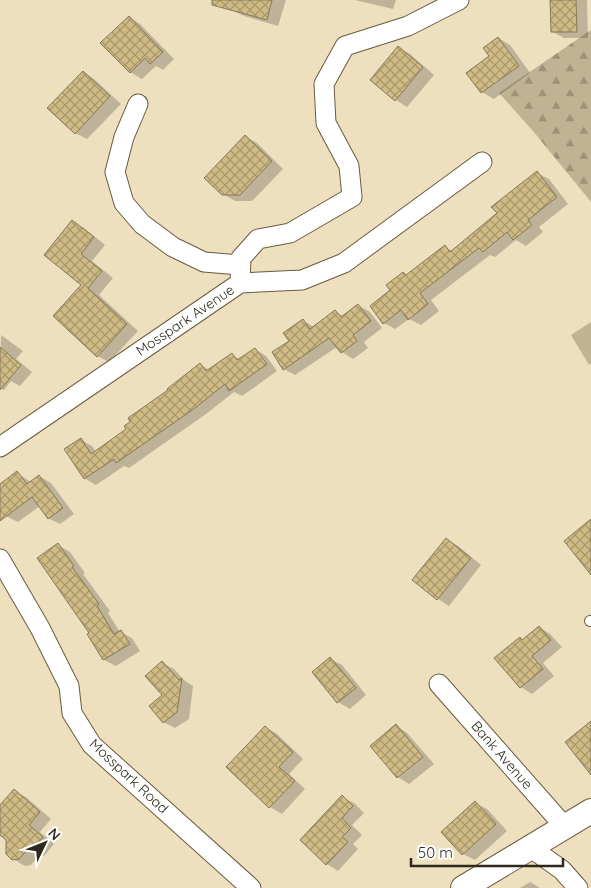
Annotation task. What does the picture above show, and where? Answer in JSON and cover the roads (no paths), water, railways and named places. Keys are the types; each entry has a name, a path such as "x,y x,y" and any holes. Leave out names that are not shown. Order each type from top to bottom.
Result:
{"street":[{"path":"138,104 124,137 115,172 124,203 142,224 173,247 204,262 240,274 241,258 258,239 290,233 352,197 349,166 326,123 325,113 324,84 345,46 408,26 459,0"},
{"name":"Mosspark Avenue","path":"0,447 240,274 302,280 344,263 482,162"},
{"name":"Mosspark Road","path":"0,559 40,628 69,686 72,713 92,745 251,888"},
{"name":"Bank Avenue","path":"438,684 565,827"},
{"path":"463,888 591,811"},
{"path":"531,848 562,870 578,888"}]}
